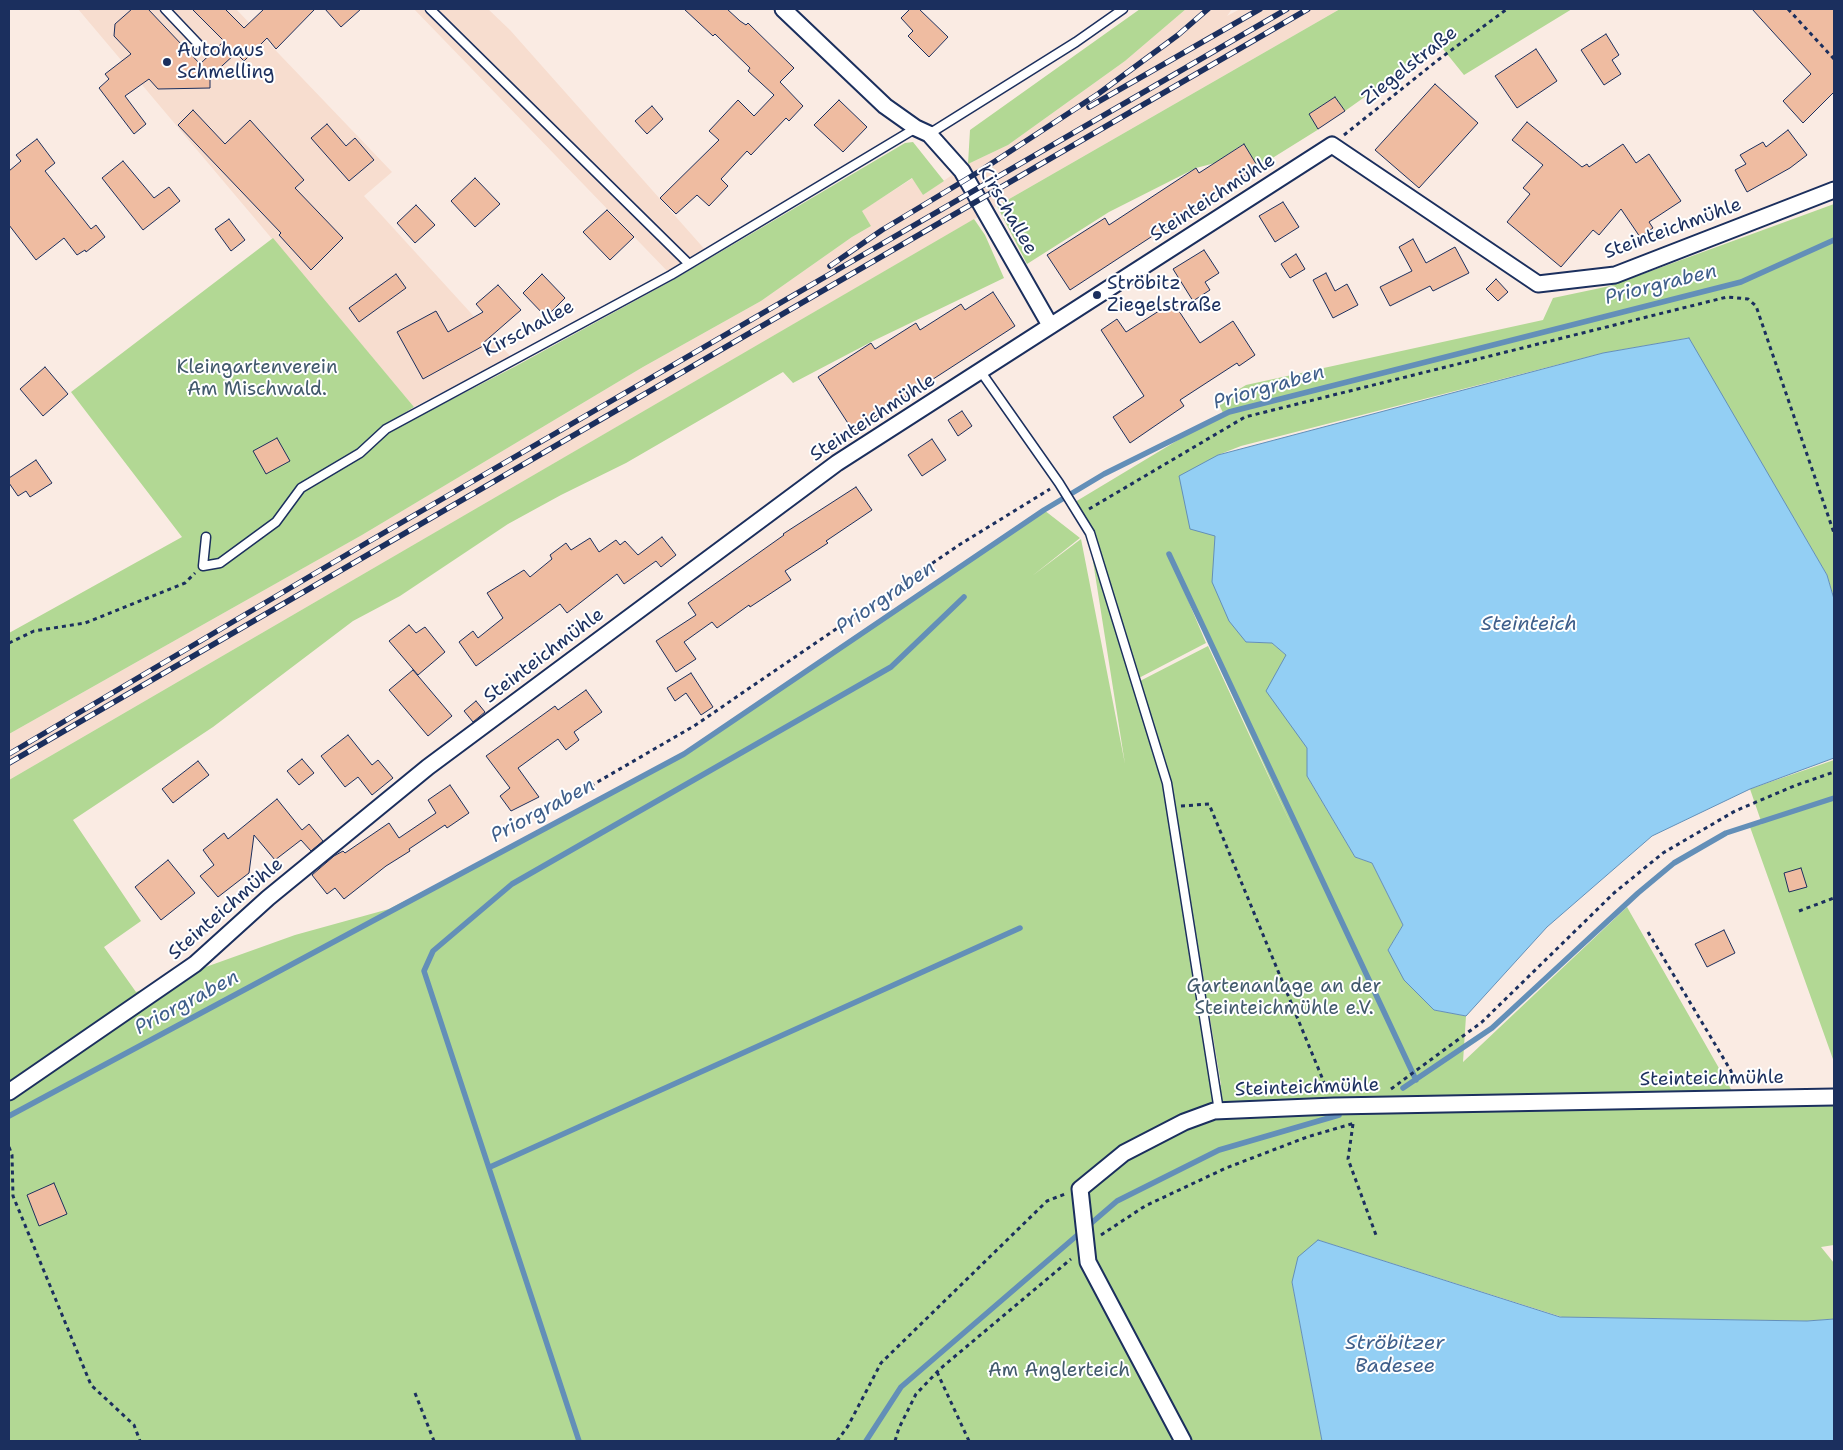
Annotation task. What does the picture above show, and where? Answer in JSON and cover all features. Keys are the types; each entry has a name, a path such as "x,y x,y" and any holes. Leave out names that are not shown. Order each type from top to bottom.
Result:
{"street":[{"name":"Kirschallee","path":"783,9 886,106 922,131 962,170 1050,325"},
{"name":"Steinteichmühle","path":"9,1092 195,964 268,898 428,767 837,463 1332,145 1538,284 1615,275 1834,190"},
{"name":"Steinteichmühle","path":"1080,1189 1124,1153 1184,1122 1214,1111 1334,1106 1834,1096"},
{"path":"1080,1189 1088,1262 1183,1441"}],"lane":[{"path":"165,9 202,48"},
{"path":"430,9 689,264"},
{"path":"922,131 1076,42 1123,9"},
{"name":"Kirschallee","path":"202,566 220,563 268,528 276,522 301,488 360,453 386,429 689,264 922,131"},
{"path":"981,372 1061,486 1090,533 1167,783 1220,1111"},
{"path":"202,566 206,537"}],"path":[{"name":"Ziegelstraße","path":"1332,145 1438,60 1507,9"},
{"path":"1788,9 1834,59"},
{"path":"1077,512 1245,417 1727,297 1748,299 1756,306 1834,533"},
{"path":"563,802 694,726 959,545 1061,486"},
{"path":"9,643 34,631 85,623 185,583 202,566"},
{"path":"1390,1090 1482,1022 1614,893 1662,853 1735,811 1794,786 1834,772"},
{"path":"1171,806 1209,804 1334,1106"},
{"path":"1799,911 1834,898"},
{"path":"1648,932 1731,1071 1736,1099"},
{"path":"895,1441 899,1428 916,1394 941,1368 1084,1236 1119,1222 1146,1206 1226,1168 1307,1137 1361,1120"},
{"path":"1353,1124 1348,1159 1376,1235"},
{"path":"9,1146 12,1155 13,1196 91,1385 134,1425 140,1441"},
{"path":"837,1441 848,1426 882,1363 1047,1201 1080,1189"},
{"path":"937,1372 969,1441"},
{"path":"415,1393 434,1441"}],"shaded area":[{"path":"78,9 236,9 392,172 364,196 511,357 414,407"},
{"path":"414,9 488,9 510,30 708,253 671,275"},
{"path":"1186,9 1232,9 1227,16 1240,9 1340,9 9,780 9,734 362,535 643,367 761,301 852,237 871,226 861,211 913,178 923,195 968,164 1008,145 1125,61"}],"green space":[{"path":"1140,9 1186,9 1125,61 1008,145 968,164 970,130"},
{"path":"1340,9 1572,9 1464,75 1439,44 1345,111 1335,97 1309,114 1319,129 1258,167 1243,144 1215,163 1196,168 1109,212 1027,264 997,206"},
{"name":"Kleingartenverein Am Mischwald.","path":"913,142 944,181 923,195 912,178 862,211 871,226 852,237 761,301 643,367 362,535 9,734 9,633 182,537 71,392 273,238 414,407 382,427 433,409 516,366 673,280 905,143"},
{"path":"1834,204 1834,598 1827,575 1688,338 1603,353 1241,446 1218,455 1217,535 1246,642 1272,643 1286,655 1307,748 1307,776 1355,857 1372,863 1403,925 1388,950 1434,1010 1466,1016 1463,1062 1627,907 1732,1091 1834,1089 1834,1245 1821,1247 1834,1263 1834,1319 1807,1321 1562,1317 1318,1240 1292,1282 1322,1441 9,1441 9,780 974,219 985,235 1004,278 873,341 793,383 783,372 626,463 508,524 400,596 353,621 213,727 73,820 141,921 104,947 136,992 295,935 389,909 685,756 1044,510 1080,538 1032,576 1081,539 1125,764 1089,536 1095,534 1075,502 1223,413 1218,402 1246,385 1543,320 1553,298 1610,286","holes":["1174,567 1293,829 1208,646 1140,681 1171,784 1221,1085 1215,1088 1166,787 1135,680 1206,643"]},
{"path":"1834,760 1834,1062 1750,827 1762,824 1750,789"}],"water":[{"name":"Steinteich","path":"1689,338 1827,575 1834,599 1834,758 1750,789 1652,836 1547,927 1466,1016 1434,1010 1404,980 1388,950 1403,925 1372,863 1355,857 1307,776 1307,748 1266,691 1286,655 1272,643 1246,642 1229,621 1212,582 1215,536 1190,529 1179,476 1218,455 1603,353"},
{"name":"Ströbitzer Badesee","path":"1318,1240 1560,1317 1807,1321 1834,1319 1834,1441 1322,1441 1292,1282 1298,1257"}],"building":[{"path":"132,9 148,9 200,64 224,41 192,9 225,9 244,28 264,9 315,9 276,49 267,38 244,61 236,53 210,77 210,88 158,89 149,79 125,96 146,124 134,134 99,88 109,79 105,74 131,54 114,36 115,24"},
{"path":"325,9 361,9 341,27"},
{"path":"684,9 727,9 746,25 748,23 794,68 780,82 803,106 789,121 786,118 751,155 747,151 721,179 728,186 709,206 697,195 676,214 660,198 719,140 709,131 738,100 754,116 774,95 748,71 750,68 715,34 713,36"},
{"path":"910,9 919,9 948,37 929,57 908,36 913,31 901,18"},
{"path":"1752,9 1834,9 1834,92 1803,123 1783,101 1811,74"},
{"path":"1606,34 1619,55 1612,60 1621,74 1604,85 1581,50"},
{"path":"1536,49 1557,81 1517,108 1495,76"},
{"path":"1435,84 1478,123 1419,188 1375,150"},
{"path":"1335,97 1345,111 1318,129 1309,114"},
{"path":"839,100 867,127 843,152 814,125"},
{"path":"652,106 663,119 647,134 635,121"},
{"path":"193,110 225,144 250,120 304,180 295,188 343,238 311,270 279,235 281,233 178,125"},
{"path":"1527,122 1582,167 1587,164 1589,167 1623,144 1636,163 1649,154 1681,201 1649,222 1653,228 1640,237 1621,209 1599,235 1593,230 1561,267 1507,222 1530,194 1523,188 1543,165 1512,140"},
{"path":"327,124 346,146 355,138 374,160 349,181 311,138"},
{"path":"1788,130 1807,155 1790,168 1747,192 1735,170 1746,164 1740,155 1763,142 1766,147"},
{"path":"37,139 55,163 45,171 91,229 96,225 105,237 86,252 85,250 77,255 64,238 36,260 9,225 9,171 21,161 16,155"},
{"path":"1244,144 1258,167 1070,290 1047,255 1105,218 1109,225 1196,168 1199,173"},
{"path":"123,161 154,198 169,187 180,201 143,230 102,178"},
{"path":"475,178 500,204 475,227 451,201"},
{"path":"1283,202 1299,227 1275,242 1259,216"},
{"path":"416,205 435,225 415,243 397,223"},
{"path":"607,210 634,237 610,260 583,232"},
{"path":"229,219 245,240 231,251 215,229"},
{"path":"1413,239 1426,263 1455,247 1469,273 1433,291 1430,286 1390,306 1380,287 1412,271 1399,247"},
{"path":"1204,250 1219,273 1205,282 1210,290 1193,301 1173,269"},
{"path":"1296,254 1305,269 1290,278 1281,264"},
{"path":"1326,273 1335,291 1347,284 1358,305 1333,318 1313,280"},
{"path":"396,274 406,288 359,322 349,308"},
{"path":"542,274 565,298 546,317 523,293"},
{"path":"1496,279 1508,292 1498,301 1486,289"},
{"path":"498,285 521,310 482,344 483,346 423,379 397,332 436,311 448,332 483,312 476,304"},
{"path":"993,292 1015,326 853,431 818,377 871,343 875,349 916,323 920,330 961,304 965,310"},
{"path":"1173,302 1200,343 1233,321 1255,355 1239,366 1237,363 1180,400 1184,406 1130,443 1113,417 1144,396 1101,330 1117,319 1126,332"},
{"path":"45,367 68,394 43,416 20,389"},
{"path":"962,411 972,426 958,436 948,420"},
{"path":"277,438 290,461 266,474 253,451"},
{"path":"932,439 946,460 922,476 908,455"},
{"path":"36,460 52,483 30,497 26,491 18,496 9,483 9,478"},
{"path":"856,487 872,510 826,541 828,543 785,571 791,580 750,607 749,605 717,628 712,622 684,642 696,659 676,672 656,641 696,615 688,603 783,534"},
{"path":"662,537 676,555 661,567 656,561 624,584 617,574 567,613 560,604 476,666 459,642 473,631 478,638 503,618 487,593 524,570 530,577 552,559 550,555 566,543 571,550 590,538 599,552 616,540 620,545 625,541 638,555"},
{"path":"409,625 416,633 425,627 445,652 418,675 389,641"},
{"path":"413,670 452,716 428,736 389,690"},
{"path":"691,673 713,707 701,715 686,693 675,701 667,688"},
{"path":"586,690 602,712 574,732 579,740 566,750 558,739 518,768 539,797 511,811 500,796 510,788 486,756 555,706 558,710"},
{"path":"476,701 485,712 473,722 464,711"},
{"path":"348,735 372,765 378,760 393,778 372,795 358,777 345,787 321,756"},
{"path":"302,759 314,773 299,785 287,771"},
{"path":"198,761 209,775 173,803 162,789"},
{"path":"450,785 469,813 447,828 445,825 409,849 410,851 386,866 344,899 335,888 327,894 312,875 334,856 343,851 345,853 389,823 399,838 436,813 428,800"},
{"path":"277,799 302,830 309,824 323,841 311,851 301,840 275,860 254,835 249,873 218,897 200,876 214,865 203,850 224,833 228,839"},
{"path":"168,860 195,893 161,920 135,887"},
{"path":"1801,868 1807,887 1789,892 1784,873"},
{"path":"1724,930 1735,953 1707,967 1695,944"},
{"path":"54,1183 67,1214 39,1226 27,1195"}],"waterway":[{"name":"Priorgraben","path":"9,1116 684,754 1044,510 1104,474 1229,412 1741,282 1834,240"},
{"path":"1169,554 1416,1080"},
{"path":"579,1441 424,971 433,951 512,884 891,667 964,597"},
{"path":"1403,1088 1492,1028 1638,893 1674,863 1726,833 1834,798"},
{"path":"490,1167 1020,928"},
{"path":"866,1441 901,1387 1117,1201 1219,1150 1339,1115"}],"railway":[{"path":"830,266 882,230 980,171 1098,94 1178,35 1208,9"},
{"path":"1089,107 1260,9"},
{"path":"9,754 368,542 1287,9"},
{"path":"9,763 1308,9"}],"place":[{"name":"Autohaus Schmelling","path":"167,62"},
{"name":"Ströbitz Ziegelstraße","path":"1097,295"}],"park label":[{"name":"Gartenanlage an der Steinteichmühle e.V.","path":"1284,998"},
{"name":"Am Anglerteich","path":"1059,1371"}]}
